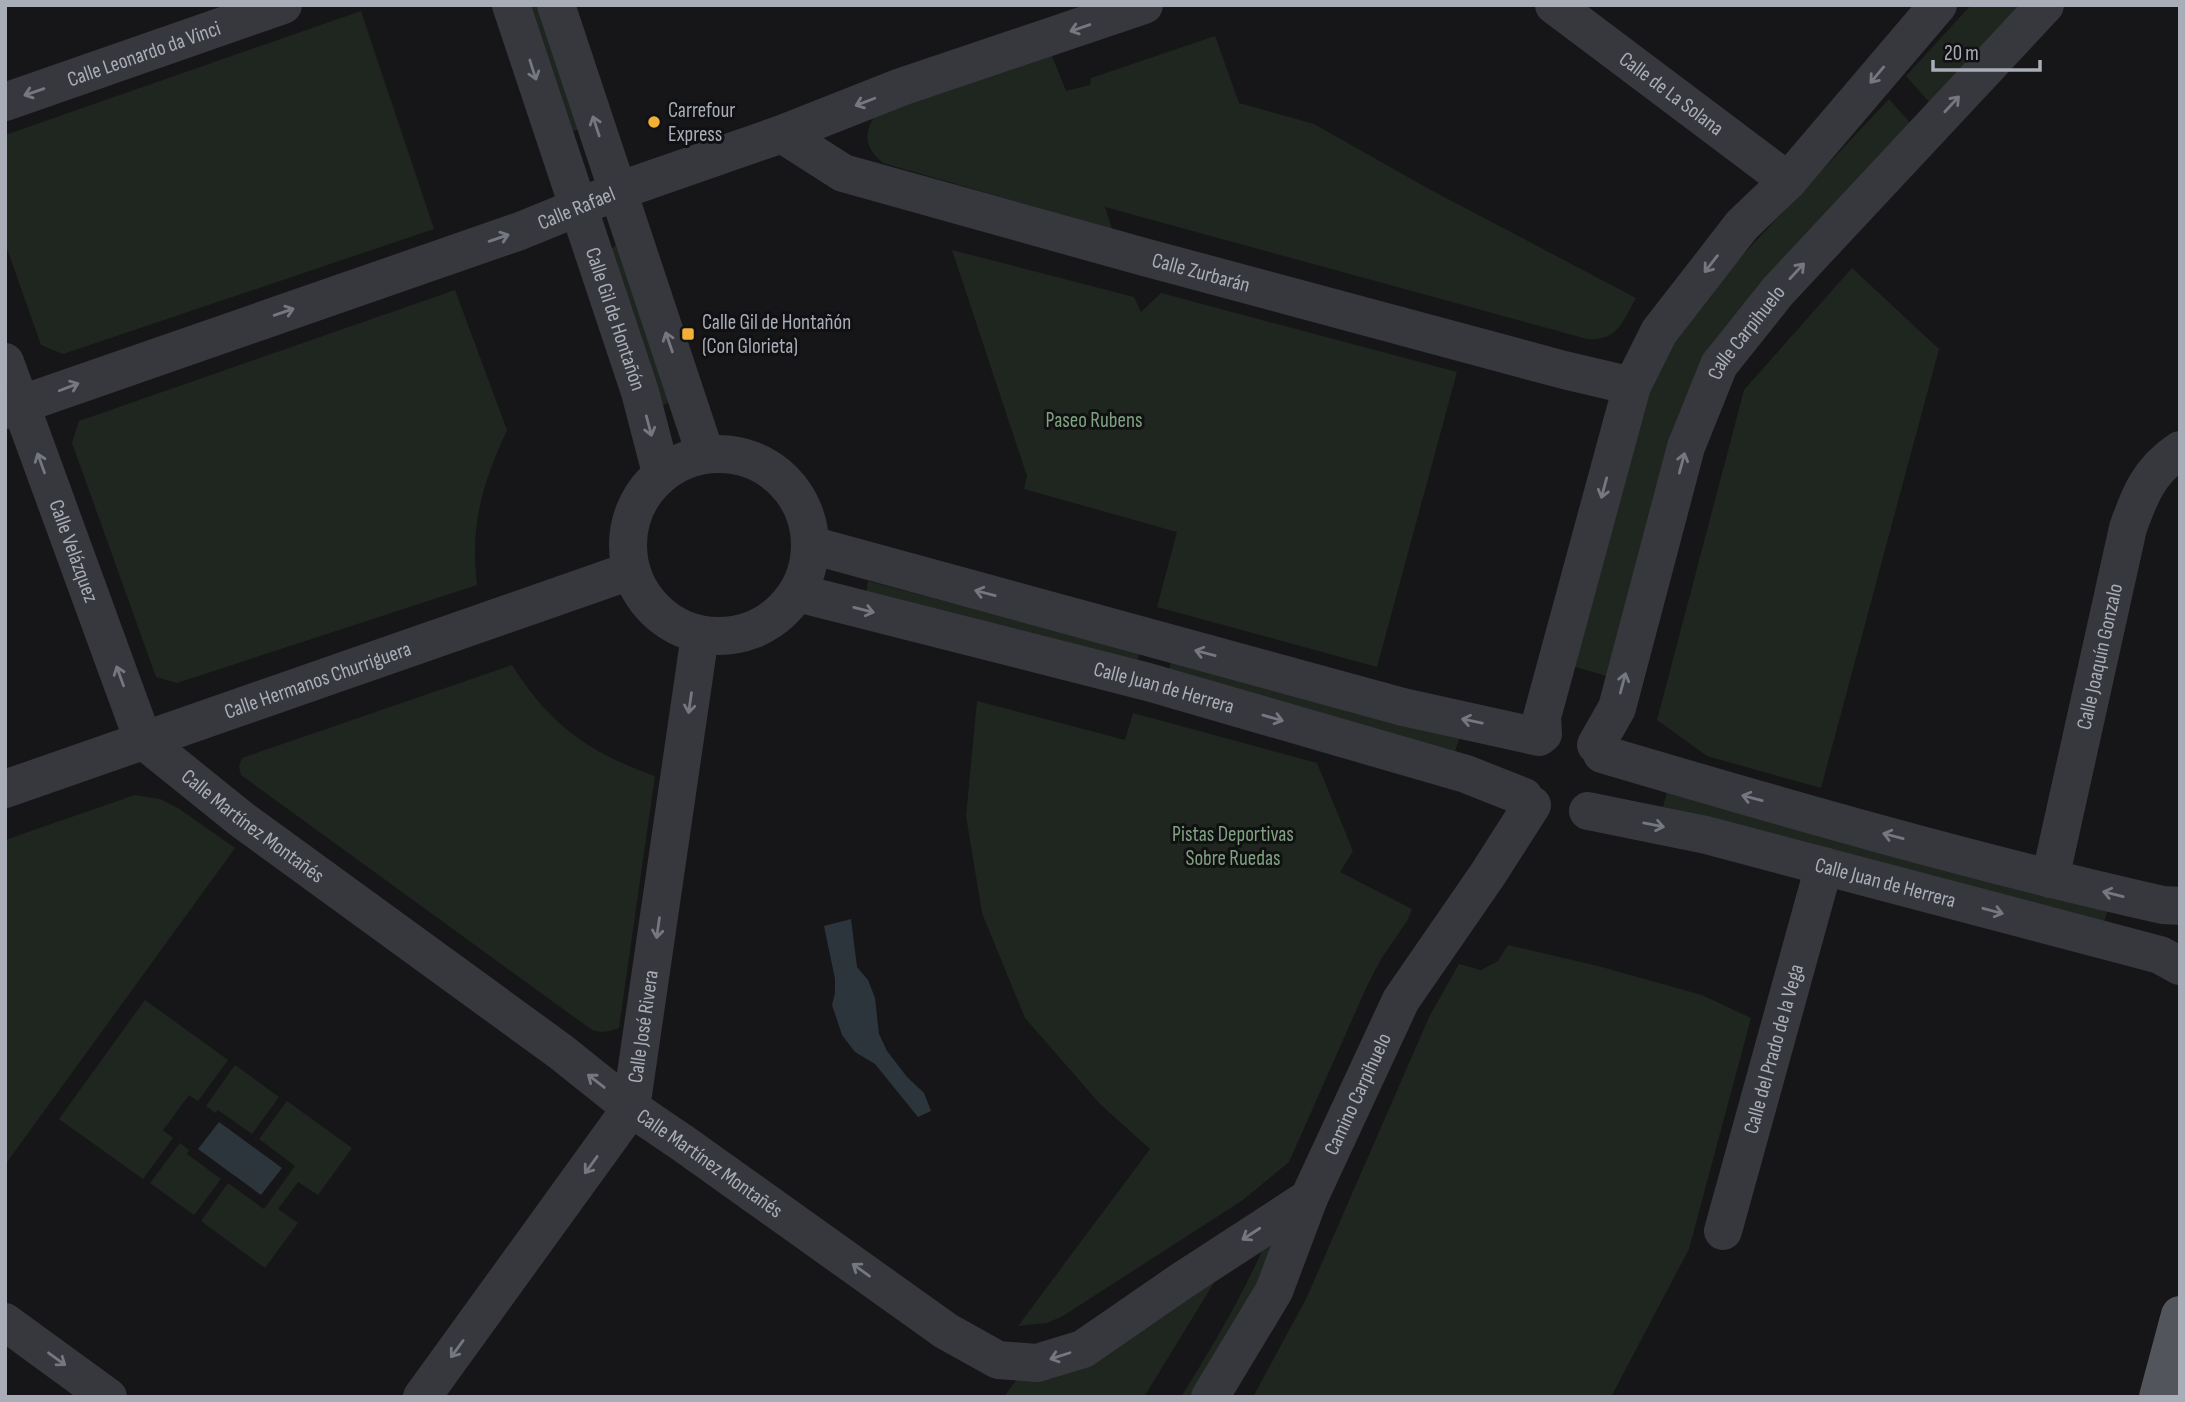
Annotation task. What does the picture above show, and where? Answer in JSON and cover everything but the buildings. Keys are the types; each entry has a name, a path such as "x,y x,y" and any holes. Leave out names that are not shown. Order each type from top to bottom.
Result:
{"main road":[{"path":"2158,1397 2180,1315"}],"street":[{"name":"Calle Leonardo da Vinci","path":"5,102 283,5"},
{"name":"Calle Gil de Hontañón","path":"512,5 640,391 661,473"},
{"name":"Calle Gil de Hontañón","path":"556,5 705,453"},
{"name":"Calle Rafael","path":"13,408 520,231 618,191 782,134 901,87 1144,5"},
{"name":"Calle de La Solana","path":"1555,5 1788,181"},
{"name":"Calle Carpihuelo","path":"1599,749 1617,708 1686,447 1719,365 1778,291 2045,5"},
{"path":"1599,749 1607,775 1602,794 1588,811 1569,817 1549,815 1528,801 1519,777 1520,763 1526,750 1541,735 1542,717 1632,386 1658,332 1742,225 1788,181 1928,9"},
{"name":"Calle Zurbarán","path":"782,134 843,173 1144,257 1632,386"},
{"name":"Calle Velázquez","path":"5,362 13,408 143,740"},
{"name":"Calle Joaquín Gonzalo","path":"2050,879 2128,528 2139,497 2151,475 2168,457 2180,450"},
{"path":"705,453 745,456 779,475 803,507 811,545 808,570 798,593 774,618 742,634 700,635 674,625 647,601 630,571 627,535 638,500 661,473 705,453"},
{"path":"811,545 1404,707 1541,735 1562,730 1581,733 1599,749 1704,785 2050,879 2164,905 2180,906"},
{"name":"Calle Hermanos Churriguera","path":"5,789 630,571"},
{"name":"Calle Juan de Herrera","path":"798,593 1148,682 1466,774 1528,801"},
{"name":"Calle José Rivera","path":"422,1397 631,1108 700,635"},
{"name":"Calle Martínez Montañés","path":"143,740 241,819 561,1052 631,1108 946,1331 998,1360 1037,1363 1083,1349 1309,1198"},
{"name":"Camino Carpihuelo","path":"1210,1397 1274,1291 1309,1198 1401,1000 1488,874 1528,801"},
{"name":"Calle Juan de Herrera","path":"1588,811 1706,835 1824,866 2160,955 2180,967"},
{"name":"Calle del Prado de la Vega","path":"1723,1231 1824,866"},
{"path":"5,1322 108,1397"}],"green space":[{"path":"524,5 538,5 581,128 569,133"},
{"path":"1971,5 2021,5 1931,104 1906,76"},
{"path":"361,11 434,229 63,354 41,345 5,243 5,135"},
{"path":"1215,36 1239,103 1314,124 1429,189 1636,298 1623,322 1606,337 1587,339 1105,207 1112,229 883,163 868,141 868,129 875,116 1050,51 1066,91 1090,85 1091,78"},
{"path":"1889,99 1912,125 1751,300 1610,677 1572,666 1650,387 1672,341 1726,273"},
{"path":"616,245 676,400 663,405 611,254 611,249"},
{"name":"Paseo Rubens","path":"952,250 1134,297 1141,312 1161,293 1457,372 1377,667 1157,607 1177,532 1024,489 1027,476"},
{"path":"1852,268 1939,349 1821,788 1707,756 1657,720 1744,390"},
{"path":"455,290 507,430 480,505 475,543 477,585 177,683 156,677 72,443 79,421"},
{"path":"868,581 1139,653 1137,666 866,594"},
{"path":"1171,662 1460,736 1454,755 1168,675"},
{"path":"512,665 541,704 573,734 610,757 655,776 619,1028 612,1030 592,1030 241,775 239,767 242,758"},
{"name":"Pistas Deportivas Sobre Ruedas","path":"977,701 1125,740 1133,713 1317,763 1353,851 1340,872 1412,909 1367,986 1289,1162 1243,1200 1063,1316 1047,1323 1018,1326 1150,1149 1100,1104 1025,1018 982,913 966,816"},
{"path":"1668,788 2108,909 2104,922 1663,807"},
{"path":"135,795 160,799 178,808 235,848 5,1165 5,840"},
{"path":"1508,945 1598,966 1702,995 1751,1018 1689,1249 1611,1397 1253,1397 1307,1297 1430,1015 1459,964 1481,970 1498,961"},
{"path":"145,1000 228,1060 198,1101 189,1095 163,1130 173,1138 143,1179 59,1119"},
{"path":"235,1065 279,1097 252,1134 218,1110 215,1113 206,1106"},
{"path":"287,1101 352,1148 318,1195 298,1182 278,1209 298,1223 265,1268 201,1221 228,1183 264,1209 295,1166 259,1139"},
{"path":"180,1143 189,1150 187,1154 221,1179 194,1215 150,1183"},
{"path":"1276,1242 1261,1283 1194,1397 1181,1397 1226,1322 1265,1244"},
{"path":"1215,1281 1144,1397 1004,1397 1017,1379 1051,1379 1090,1363"}],"shaded area":[{"path":"851,919 857,967 868,980 875,998 879,1034 887,1051 907,1077 924,1093 931,1111 918,1117 875,1064 855,1052 842,1035 832,1005 835,979 824,926"},
{"path":"219,1122 282,1168 261,1195 198,1149"}],"place":[{"name":"Carrefour Express","path":"654,122"},
{"name":"Calle Gil de Hontañón (Con Glorieta)","path":"688,334"}]}
